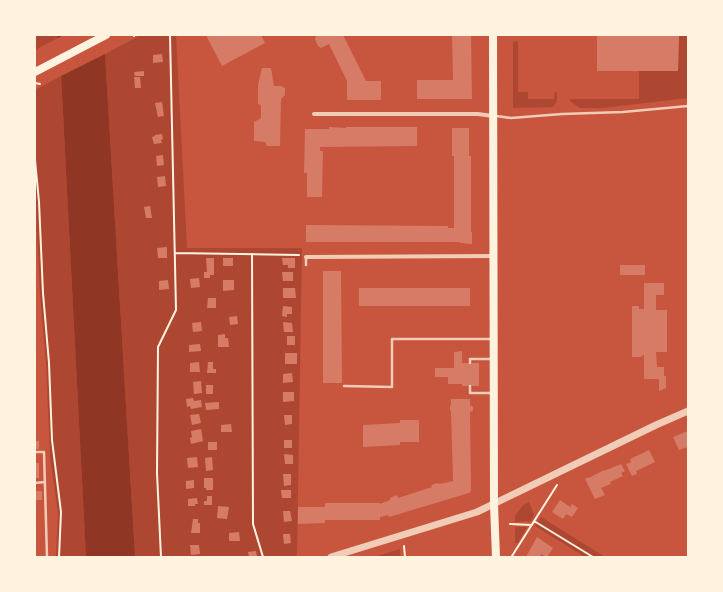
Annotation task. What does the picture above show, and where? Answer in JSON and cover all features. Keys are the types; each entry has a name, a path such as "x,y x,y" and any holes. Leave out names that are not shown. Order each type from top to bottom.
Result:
{"main road":[{"path":"37,72 106,35"},
{"path":"493,35 494,504 496,557"}],"street":[{"path":"314,114 478,114 493,116"},
{"path":"306,257 494,256"},
{"path":"331,557 472,513 494,504 688,411"}],"lane":[{"path":"493,116 512,118 562,114 623,112 688,106"},
{"path":"306,257 306,265"},
{"path":"344,386 392,387 392,339 494,339"},
{"path":"470,363 470,359 494,359"},
{"path":"470,386 470,393 494,393"},
{"path":"35,452 44,452 47,557"},
{"path":"35,483 45,482"}],"path":[{"path":"161,557 157,473 158,347 176,310 170,35"},
{"path":"35,83 40,84"},
{"path":"35,160 39,202 42,293 49,363 52,440 61,512 59,557"},
{"path":"175,253 297,254"},
{"path":"252,254 253,524 263,557"},
{"path":"512,556 557,485"},
{"path":"534,521 593,557"},
{"path":"510,524 532,524"},
{"path":"404,546 405,557"}],"shaded area":[{"path":"35,35 57,35 58,38 35,50"},
{"path":"57,35 106,35 105,54 135,557 86,557 60,55"},
{"path":"141,35 176,35 187,248 302,248 297,555 290,557 135,557 105,54"},
{"path":"674,35 688,35 688,98 602,108 580,108 570,101 570,99 639,99 639,71 678,71 679,36"},
{"path":"518,41 518,92 528,92 528,99 554,99 555,92 557,92 557,101 553,107 513,108 513,42"},
{"path":"61,76 86,557 56,557 58,513 50,457 46,363 40,294 35,194 35,90"},
{"path":"529,502 534,515 531,521 515,522 515,516 523,505"},
{"path":"541,517 605,557 585,557 535,526"},
{"path":"515,527 527,527 518,543 515,543"},
{"path":"400,549 400,557 374,557"}],"pier":[{"path":"64,35 108,35 107,53 59,77 56,39"}],"building":[{"path":"206,35 261,35 265,43 222,66"},
{"path":"318,35 343,35 366,81 381,81 381,100 347,100 347,81 329,44 321,48 318,46 315,39"},
{"path":"452,35 471,35 472,99 417,99 417,80 453,80"},
{"path":"597,36 679,36 678,71 597,71"},
{"path":"162,54 163,62 153,63 153,55"},
{"path":"262,68 271,68 274,86 281,86 285,88 285,95 281,99 280,146 267,146 265,142 254,141 254,122 261,118 261,105 258,104 258,85"},
{"path":"144,71 144,76 135,76 134,72"},
{"path":"134,77 140,77 141,88 135,88"},
{"path":"162,102 164,116 158,117 155,103"},
{"path":"329,127 417,127 417,146 320,147 320,151 323,151 322,197 307,197 307,173 304,173 305,129 329,129"},
{"path":"452,128 469,128 469,156 471,156 472,244 460,242 306,242 306,225 448,226 448,228 454,228 454,156 452,156"},
{"path":"162,134 162,143 154,144 152,137"},
{"path":"163,155 164,165 157,166 156,156"},
{"path":"165,176 166,186 158,187 157,177"},
{"path":"150,206 152,218 146,218 144,207"},
{"path":"167,247 167,258 158,258 157,248"},
{"path":"206,258 214,258 214,275 210,275 210,278 204,278 204,272 207,272"},
{"path":"223,258 233,258 233,266 223,266"},
{"path":"282,258 295,258 295,268 288,268 288,265 283,265"},
{"path":"620,265 645,265 645,275 620,275"},
{"path":"323,271 341,271 342,383 323,383"},
{"path":"282,272 293,272 293,281 283,281"},
{"path":"199,278 200,287 191,288 190,279"},
{"path":"168,280 169,289 159,290 159,281"},
{"path":"223,280 234,280 234,290 223,291"},
{"path":"644,283 664,283 664,295 656,295 656,310 667,310 667,352 656,352 657,367 664,367 664,376 666,376 666,388 659,391 659,379 644,379 644,355 640,357 632,357 632,306 639,306 639,309 644,309"},
{"path":"283,288 295,288 296,298 283,298"},
{"path":"359,288 470,288 470,306 359,306"},
{"path":"208,298 216,298 216,308 207,308"},
{"path":"283,306 292,307 292,314 287,314 287,317 282,316"},
{"path":"237,316 238,324 230,325 229,317"},
{"path":"201,322 202,331 193,332 192,323"},
{"path":"283,322 292,323 293,332 284,332"},
{"path":"225,334 225,338 228,338 229,347 218,347 218,335"},
{"path":"287,336 295,336 295,345 287,345"},
{"path":"200,344 201,351 189,352 189,345"},
{"path":"462,351 462,363 479,363 479,386 448,384 448,377 435,377 435,368 454,368 454,352"},
{"path":"285,353 297,353 297,364 285,364"},
{"path":"199,362 200,372 190,372 190,363"},
{"path":"208,362 213,362 213,369 216,369 216,373 207,373"},
{"path":"292,373 293,382 283,383 283,374"},
{"path":"201,381 202,393 194,394 193,382"},
{"path":"206,385 213,385 213,394 206,394"},
{"path":"283,392 294,392 294,401 283,402"},
{"path":"193,398 194,401 201,400 202,407 191,409 190,406 187,407 186,399"},
{"path":"451,399 470,399 470,405 473,407 473,411 470,412 471,491 469,493 389,517 388,515 380,517 380,520 325,520 325,523 298,524 298,507 325,507 325,503 380,504 397,495 398,498 432,487 431,485 453,481 450,411"},
{"path":"219,402 219,409 206,410 205,403"},
{"path":"199,414 201,423 192,425 190,415"},
{"path":"284,415 292,415 292,424 285,425"},
{"path":"400,420 419,420 419,442 400,442 400,445 363,447 363,425 400,423"},
{"path":"231,424 232,432 221,432 221,425"},
{"path":"201,429 203,441 191,444 191,431"},
{"path":"688,431 688,447 679,450 673,437"},
{"path":"284,440 292,440 292,448 284,448"},
{"path":"35,441 39,441 39,449 35,449"},
{"path":"208,442 217,442 217,450 208,450"},
{"path":"649,450 655,462 636,471 637,474 632,476 626,464 631,462 630,459"},
{"path":"284,454 293,455 293,464 285,464"},
{"path":"197,457 198,467 188,468 187,458"},
{"path":"212,457 213,470 206,471 205,458"},
{"path":"35,463 39,463 39,478 35,478"},
{"path":"621,464 625,471 621,473 623,476 610,482 611,484 601,488 605,495 595,499 585,479"},
{"path":"283,474 291,474 291,485 284,486"},
{"path":"204,478 213,478 213,490 206,490 206,488 204,488"},
{"path":"194,480 194,488 186,489 186,481"},
{"path":"281,490 291,490 291,498 282,498"},
{"path":"35,491 42,491 42,500 35,500"},
{"path":"207,496 212,496 212,505 204,505 204,501 207,501"},
{"path":"197,498 198,504 195,504 195,506 188,506 188,499"},
{"path":"560,500 570,507 572,504 578,508 572,517 566,514 563,519 552,512"},
{"path":"218,506 229,507 227,519 217,518"},
{"path":"283,511 290,511 292,521 284,522"},
{"path":"193,519 198,519 198,523 200,523 200,533 191,533"},
{"path":"239,532 240,541 229,541 229,533"},
{"path":"283,534 290,534 291,543 284,544"},
{"path":"537,537 553,548 547,557 541,554 540,557 526,557"},
{"path":"190,545 199,545 200,554 191,555"},
{"path":"256,551 257,557 249,557 248,552"}]}
